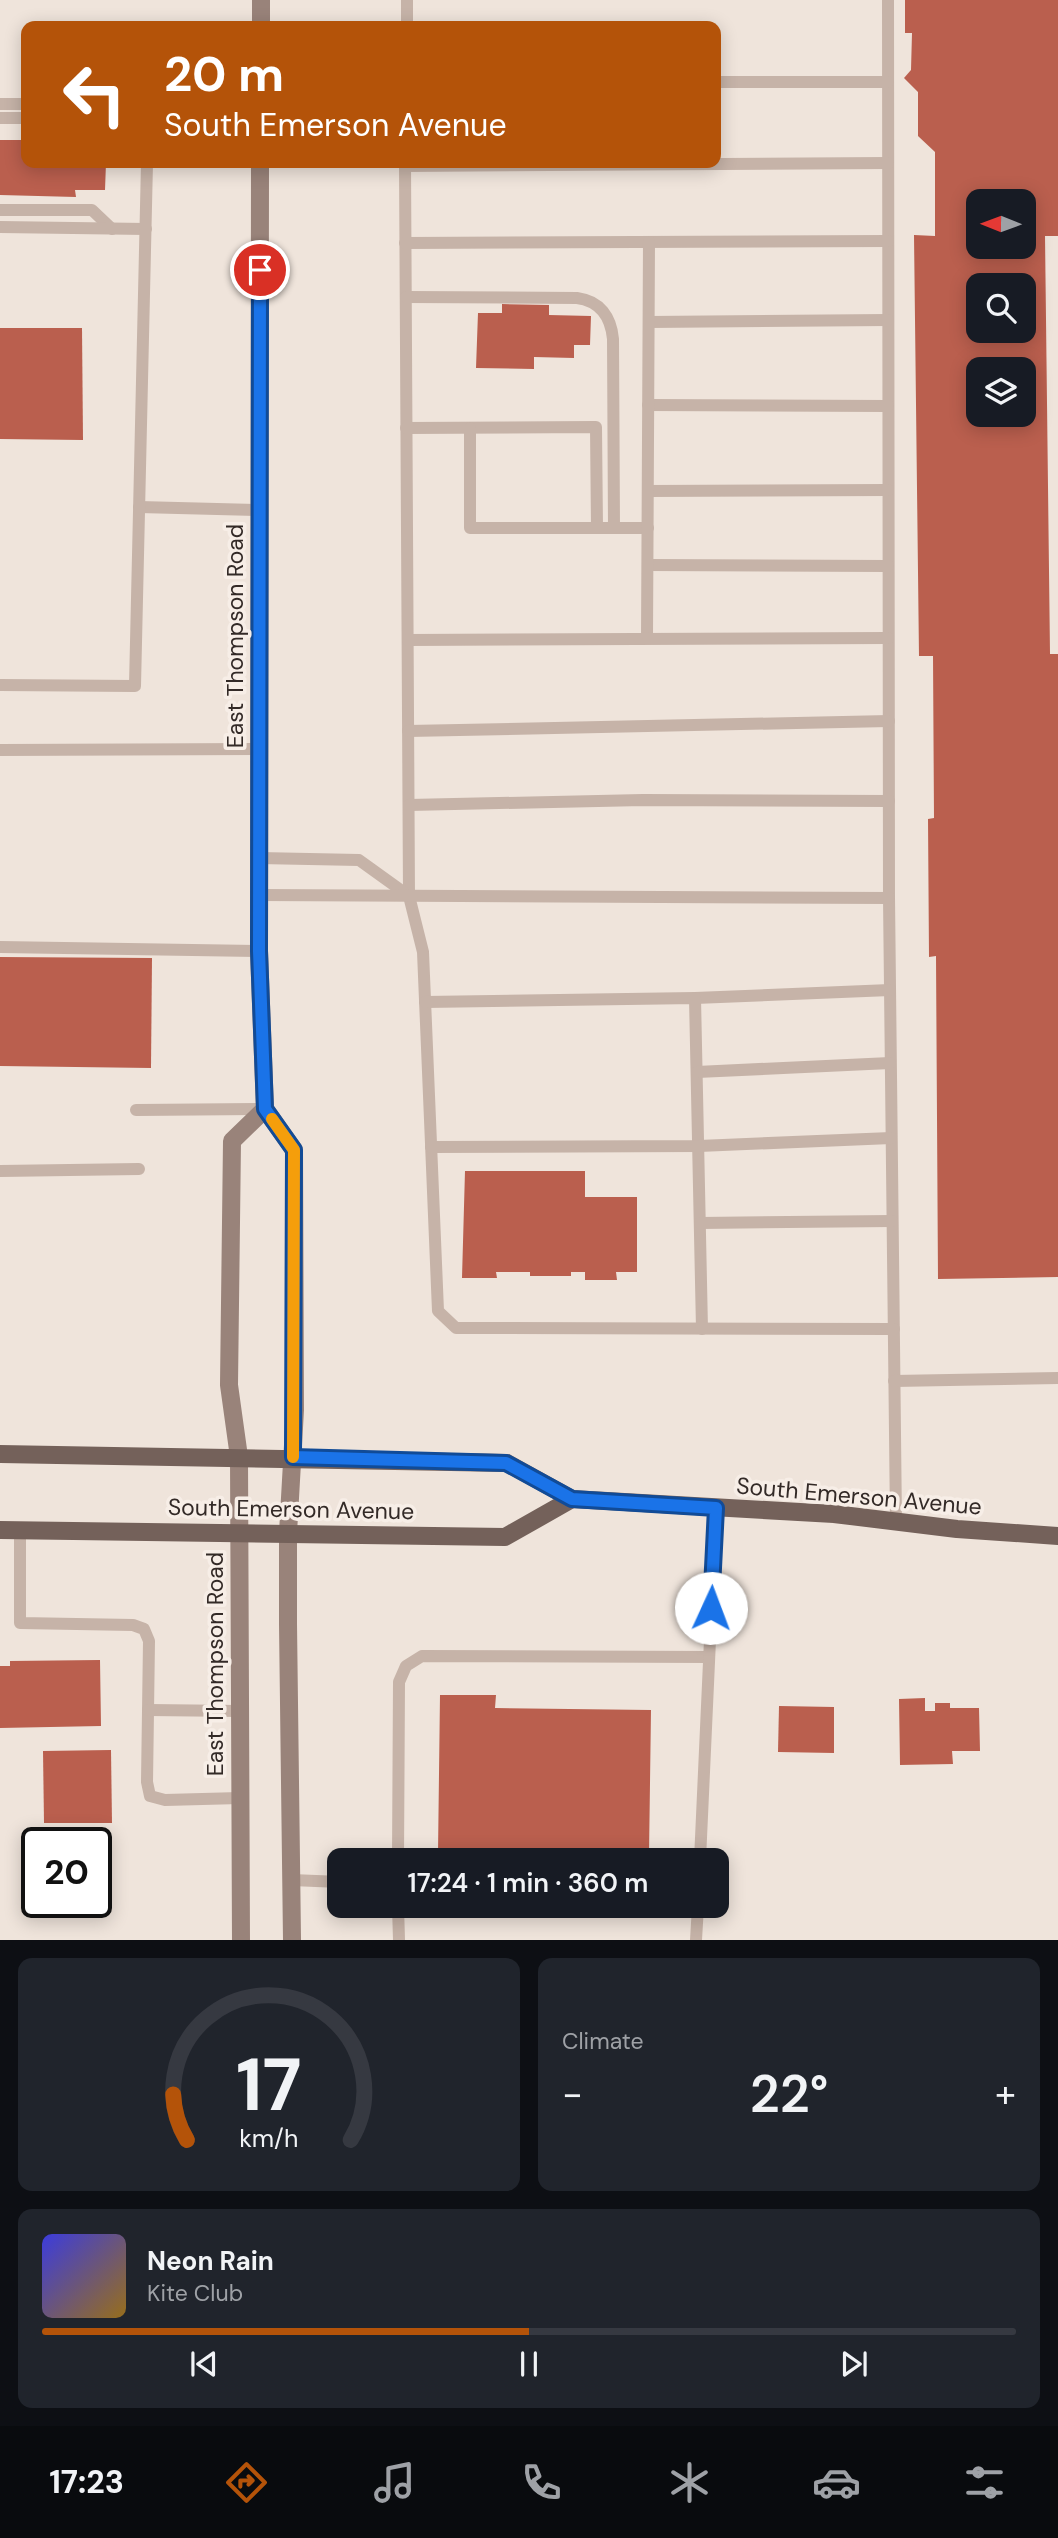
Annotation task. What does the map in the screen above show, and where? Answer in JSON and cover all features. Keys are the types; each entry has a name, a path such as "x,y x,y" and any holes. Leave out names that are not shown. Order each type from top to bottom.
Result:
{"main road":[{"path":"261,0 261,21"},
{"name":"East Thompson Road","path":"241,1940 239,1457 229,1385 232,1141 265,1109 259,951 260,168"},
{"path":"265,1109 294,1150 293,1457 288,1533 292,1940"},
{"name":"South Emerson Avenue","path":"0,1454 293,1457 506,1463 572,1499 834,1514 1058,1536"},
{"name":"South Emerson Avenue","path":"0,1530 505,1536 572,1499"}],"lane":[{"path":"407,0 407,21"},
{"path":"888,0 888,721 896,1522"},
{"path":"721,82 888,82"},
{"path":"0,104 21,104"},
{"path":"0,118 21,118"},
{"path":"721,163 888,163"},
{"path":"0,685 135,686 148,168"},
{"path":"405,168 409,896 423,952 438,1311 456,1328 894,1329"},
{"path":"0,210 92,210 112,229"},
{"path":"0,227 146,229"},
{"path":"405,243 888,241"},
{"path":"648,638 649,242"},
{"path":"406,298 577,298 592,302 604,312 612,327 613,339 614,528"},
{"path":"649,322 888,320"},
{"path":"648,405 888,406"},
{"path":"407,428 596,427 597,528"},
{"path":"470,428 470,528 648,528"},
{"path":"648,491 888,490"},
{"path":"139,508 260,510"},
{"path":"648,565 888,566"},
{"path":"408,640 888,638"},
{"path":"408,731 888,721"},
{"path":"0,750 260,749"},
{"path":"409,805 643,800 889,801"},
{"path":"259,858 359,859 409,896"},
{"path":"259,895 889,898"},
{"path":"0,947 259,951"},
{"path":"425,1002 695,998 890,990"},
{"path":"695,998 702,1329"},
{"path":"697,1072 890,1063"},
{"path":"136,1110 265,1109"},
{"path":"431,1147 699,1146 891,1138"},
{"path":"0,1171 139,1169"},
{"path":"700,1223 892,1221"},
{"path":"894,1381 1058,1378"},
{"path":"701,1848 716,1508"},
{"path":"20,1531 20,1623 133,1625 144,1629 149,1641 147,1782 150,1796 165,1800 240,1798"},
{"path":"398,1848 399,1682 407,1666 422,1656 709,1657"},
{"path":"148,1710 239,1711"},
{"path":"292,1880 327,1881"},
{"path":"398,1918 399,1940"},
{"path":"696,1940 697,1918"}],"building":[{"path":"905,0 1058,0 1058,236 1045,236 1050,654 1058,654 1058,1277 938,1279 936,956 929,957 928,819 934,818 933,656 919,656 914,235 935,236 935,152 918,136 918,92 904,78 911,70 912,33 905,33"},
{"path":"0,140 21,140 21,168 106,168 105,190 75,190 76,197 0,195"},
{"path":"502,304 549,305 549,315 591,316 590,345 574,345 574,358 534,357 534,369 476,368 478,313 502,313"},
{"path":"0,328 82,328 83,440 0,439"},
{"path":"0,957 152,958 151,1068 0,1066"},
{"path":"465,1171 585,1171 585,1197 637,1197 637,1272 616,1272 617,1280 585,1280 585,1272 571,1272 571,1276 530,1276 530,1272 496,1272 497,1278 462,1278"},
{"path":"100,1660 101,1726 0,1728 0,1666 10,1666 10,1661"},
{"path":"440,1695 496,1695 495,1708 651,1710 649,1848 438,1848"},
{"path":"925,1698 925,1711 935,1711 935,1703 950,1703 950,1708 979,1708 980,1751 952,1751 953,1764 900,1765 899,1699"},
{"path":"779,1706 834,1707 834,1753 778,1752"},
{"path":"111,1750 112,1823 44,1823 43,1751"}],"slow traffic":[{"path":"272,1119 294,1150 296,1286 293,1457"}],"route":[{"path":"260,270 259,951 265,1109 294,1150 296,1286 293,1457 506,1463 572,1499 716,1508 711,1608"}]}
